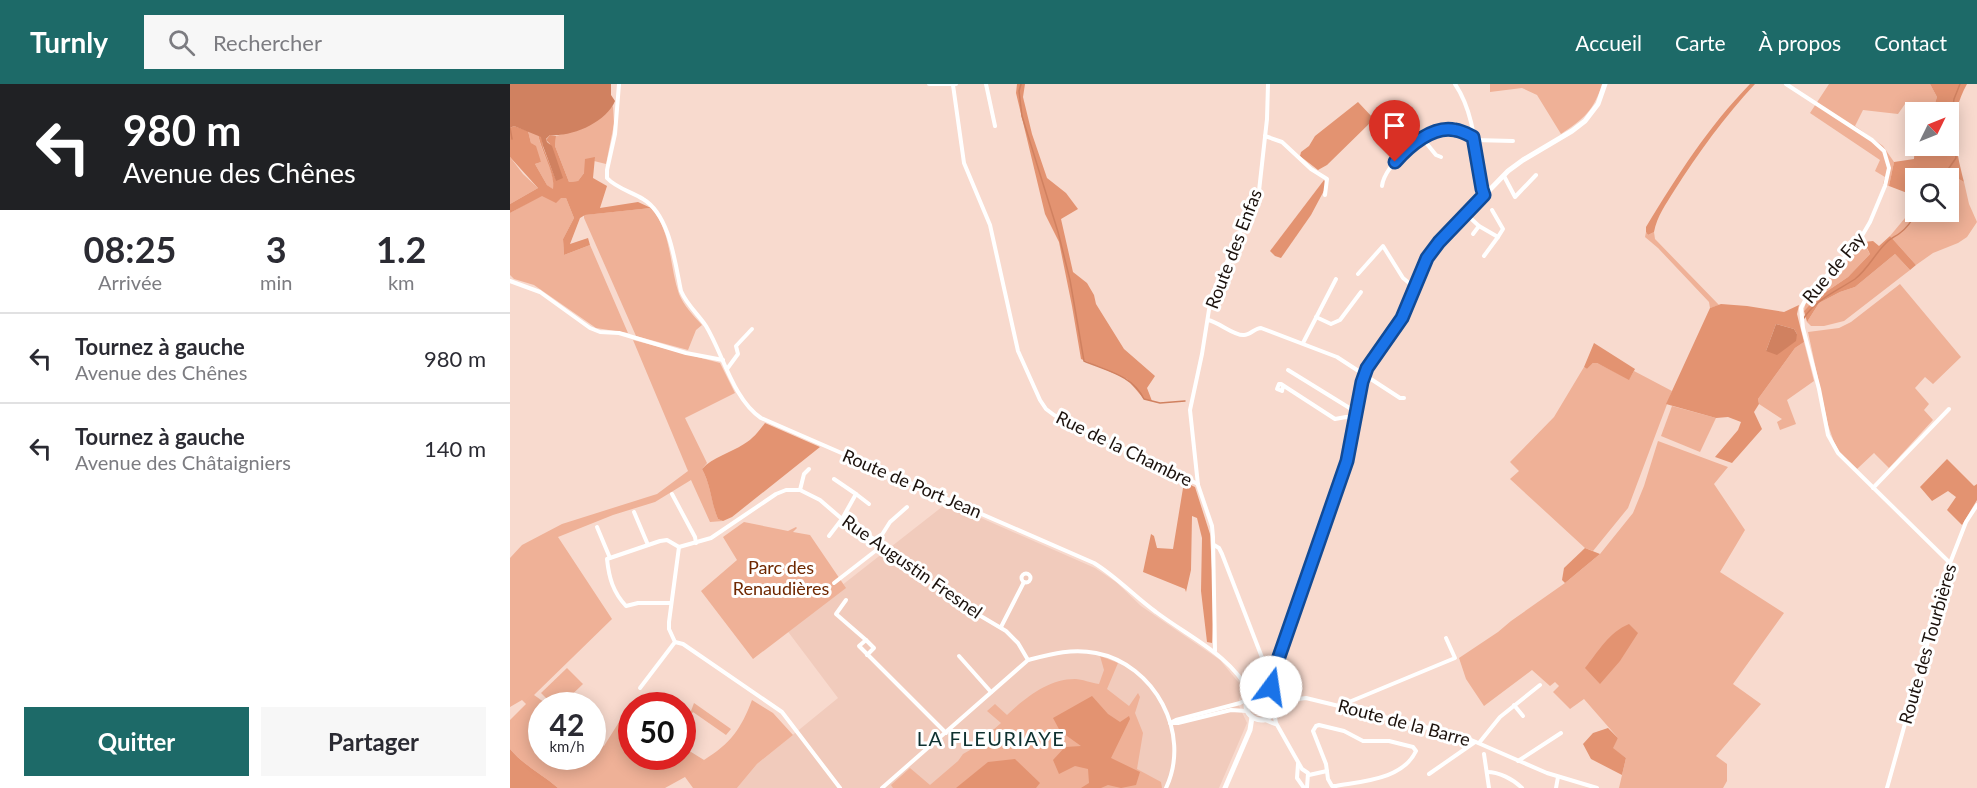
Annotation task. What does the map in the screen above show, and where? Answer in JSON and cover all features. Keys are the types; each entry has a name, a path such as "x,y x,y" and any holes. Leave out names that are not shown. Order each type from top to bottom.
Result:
{"main road":[{"path":"1250,730 1274,712 1273,674 1347,461 1364,375 1369,364 1402,318 1423,265 1431,252 1506,173 1582,124 1595,109 1605,84"},
{"path":"1262,720 1252,717 1246,705 1250,696 1261,690 1273,674"},
{"path":"1261,690 1272,695"},
{"path":"1225,788 1250,730 1252,717"}],"street":[{"name":"Route de Port Jean","path":"620,84 615,134 606,174 612,183 644,199 654,208 667,232 681,291 706,327 745,404 761,418 1094,563 1116,578 1157,613 1215,651 1227,662 1250,696"},
{"path":"929,84 955,84"},
{"name":"Rue de la Chambre","path":"955,84 964,163 990,225 1018,351 1046,409 1054,415 1198,484 1212,526 1215,651"},
{"path":"986,84 995,126"},
{"name":"Route des Enfas","path":"1198,484 1190,410 1212,297 1258,195 1267,119 1268,84"},
{"path":"1455,84 1465,104 1484,195"},
{"name":"Rue de Fay","path":"1786,84 1872,140 1884,152 1888,162 1887,179 1866,230 1852,251 1804,299 1801,313 1830,441 1838,453 1873,488"},
{"path":"1382,186 1384,176 1395,162 1435,131 1458,130 1473,139 1513,141"},
{"path":"1265,136 1282,142 1311,169 1327,179 1325,195"},
{"path":"1423,139 1436,155 1441,157"},
{"path":"1506,173 1515,197 1536,175"},
{"path":"1484,256 1503,229 1492,210"},
{"path":"1467,214 1479,226 1498,237"},
{"path":"1473,234 1479,226"},
{"path":"1358,274 1383,246 1403,278 1414,287"},
{"path":"1303,343 1336,279"},
{"path":"511,283 526,285 540,292 590,328 600,332 620,333 686,353 723,360"},
{"path":"1316,317 1331,324 1340,320 1361,292"},
{"path":"1208,320 1217,322 1241,335 1246,335 1259,327 1303,343 1337,357 1401,399 1404,398"},
{"path":"727,369 738,354 736,346 752,329"},
{"path":"1288,370 1356,415"},
{"path":"1284,386 1335,419 1356,415"},
{"path":"1949,409 1873,488 1950,563"},
{"path":"671,603 638,603 626,606 613,589 607,559 667,540 679,547 711,538 776,494 786,490 800,490 804,474 809,469"},
{"path":"834,479 869,504"},
{"name":"Rue Augustin Fresnel","path":"800,490 820,500 842,519 883,544 971,612 1001,627 1018,643 1028,660"},
{"path":"672,494 696,543"},
{"path":"829,536 856,494"},
{"name":"Route des Tourbières","path":"1887,788 1950,563 1966,522 1977,504"},
{"path":"878,541 890,522 907,507"},
{"path":"634,512 648,545"},
{"path":"597,527 610,558"},
{"path":"834,583 883,544"},
{"path":"1214,546 1219,548 1222,554 1263,660"},
{"path":"675,642 669,629 679,547"},
{"path":"1001,627 1024,582"},
{"path":"846,600 836,614 874,648 867,655"},
{"path":"1342,707 1349,702 1455,658 1446,638"},
{"path":"866,640 859,646 946,733"},
{"path":"640,688 675,642"},
{"path":"675,642 683,644 777,707 840,788"},
{"path":"882,788 1028,660 1055,653 1081,650 1106,655 1138,672 1162,702 1170,723 1174,745 1174,757 1166,788"},
{"path":"959,656 991,693"},
{"path":"1429,774 1477,743 1497,720 1540,684"},
{"path":"1170,723 1240,703 1250,696"},
{"name":"Route de la Barre","path":"1275,702 1306,699 1425,727 1477,743 1558,777 1597,788"},
{"path":"1514,705 1523,716"},
{"path":"1170,723 1231,710 1247,711"},
{"path":"1274,712 1279,728 1298,761 1301,771 1297,778 1305,788"},
{"path":"1262,720 1273,722 1279,728"},
{"path":"1319,725 1344,731 1363,741 1389,741 1416,749 1410,762 1392,774 1336,786 1329,783 1327,771 1313,731 1319,725"},
{"path":"1517,761 1561,733"},
{"path":"1484,754 1489,788"},
{"path":"1301,771 1309,775 1327,771"},
{"path":"1487,772 1494,772 1516,782 1522,788"},
{"path":"1305,788 1309,775"},
{"path":"1556,788 1558,777"},
{"path":"1301,783 1307,781"}],"shaded area":[{"path":"510,84 611,84 611,95 615,101 611,109 597,122 578,131 550,135 546,139 552,146 563,178 556,181 541,137 514,126 510,128"},
{"path":"1017,84 1025,84 1023,97 1032,134 1047,178 1066,193 1078,209 1061,219 1073,272 1087,283 1096,304 1124,349 1155,376 1147,388 1152,401 1144,399 1127,379 1081,359 1059,242 1045,214 1016,93"},
{"path":"1750,84 1755,84 1702,149 1665,205 1654,232 1648,235 1646,227 1681,171 1720,117"},
{"path":"1930,84 1967,84 1959,102 1935,102 1937,97"},
{"path":"1358,102 1374,119 1327,165 1318,170 1300,156 1315,136"},
{"path":"514,126 528,131 531,143 536,146 541,162 535,164 547,185 553,189 552,177 538,134 542,137 543,147 556,180 550,144 546,140 550,135 556,136 555,146 569,182 578,181 584,173 585,159 595,157 593,178 607,186 600,208 638,202 651,208 585,215 580,218 570,244 588,238 590,245 564,255 563,239 574,218 566,198 561,198 556,203 542,196 510,213 510,204 538,188 510,157 510,128"},
{"path":"1914,156 1958,156 1964,182 1959,179 1959,168 1905,168 1905,192 1889,186 1894,162 1914,159"},
{"path":"1324,180 1327,185 1311,215 1281,258 1275,256 1270,251"},
{"path":"1890,236 1916,265 1910,270 1895,254 1855,287 1819,303 1807,322 1804,311 1814,300 1848,277 1870,254 1864,242 1873,241 1879,246"},
{"path":"1721,304 1784,312 1799,305 1797,314 1804,342 1795,348 1758,399 1759,404 1754,412 1762,429 1732,463 1715,457 1738,430 1741,422 1728,417 1716,418 1666,404 1710,308","holes":["1776,324 1794,329 1797,334 1766,351"]},
{"path":"1776,324 1794,329 1797,334 1796,341 1777,355 1766,351"},
{"path":"1594,343 1635,369 1629,380 1597,363 1593,363 1587,369 1584,367"},
{"path":"765,423 820,447 732,517 723,521 718,519 702,469 716,458 747,442"},
{"path":"1947,459 1974,486 1977,484 1977,500 1962,525 1947,510 1956,497 1948,491 1932,501 1920,487"},
{"path":"1184,482 1195,487 1210,534 1214,606 1212,643 1207,642 1201,591 1202,538 1197,518 1192,516 1191,570 1186,592 1185,589 1143,572 1151,534 1154,536 1157,548 1173,549"},
{"path":"947,503 1095,568 1116,582 1141,606 1220,660 1243,691 1239,699 1239,706 1247,723 1219,788 737,788 757,764 838,698 786,629"},
{"path":"1585,548 1600,554 1565,583 1562,580 1564,568"},
{"path":"1629,624 1638,633 1620,661 1600,684 1585,668 1610,637"},
{"path":"1092,696 1108,714 1120,722 1129,716 1130,719 1111,758 1140,772 1136,785 1121,788 1108,785 1101,788 1081,788 1089,783 1088,769 1075,766 1059,774 1053,760 1065,747 1081,746 1060,731 1053,718"},
{"path":"1608,728 1618,738 1613,748 1626,758 1622,775 1591,759 1583,744 1593,733"},
{"path":"510,749 528,765 528,770 534,770 558,788 510,788"},
{"path":"1015,759 1040,783 1036,788 956,788 988,762"}],"green space":[{"path":"1490,84 1602,84 1587,114 1561,134 1537,95 1522,88 1490,92"},
{"path":"1829,84 1930,84 1937,97 1935,102 1905,102 1898,114 1863,110 1855,126 1883,146 1894,162 1889,186 1883,184 1885,177 1875,171 1880,160 1810,113"},
{"path":"613,106 614,124 606,164 594,161 595,158 578,181 569,182 555,146 556,136 570,132"},
{"path":"528,131 538,134 554,183 554,190 547,185 535,164 541,162 531,143"},
{"path":"510,157 538,188 510,204"},
{"path":"1959,179 1964,182 1969,204 1977,222 1967,237 1933,253 1916,265 1890,236 1905,218 1905,222 1959,222"},
{"path":"542,195 566,198 574,218 563,239 564,255 590,245 628,333 596,328 534,285 514,279 510,275 510,213"},
{"path":"651,208 663,227 679,294 702,325 696,330 688,350 636,336 584,218 584,215"},
{"path":"1646,232 1648,235 1654,232 1655,239 1719,305 1710,308 1709,302 1645,237"},
{"path":"1862,241 1870,254 1848,277 1814,300 1804,311 1815,289 1848,261"},
{"path":"1895,254 1910,270 1844,321 1824,326 1811,326 1807,322 1819,303 1855,287"},
{"path":"1900,284 1961,357 1933,384 1925,377 1915,388 1929,404 1924,410 1933,420 1889,468 1874,453 1857,469 1840,453 1834,442 1828,425 1808,332 1839,328 1851,322"},
{"path":"633,340 720,363 735,393 685,418 707,463 702,469 718,519 723,521 710,522 691,480 655,502 613,515 558,537 612,619 537,692 528,692 528,765 510,749 510,720 526,704 522,700 510,707 510,558 522,545 562,524 657,494 688,471"},
{"path":"1804,342 1814,381 1787,400 1796,424 1780,430 1777,422 1782,419 1759,404 1758,399 1795,348"},
{"path":"1593,363 1629,379 1634,371 1672,391 1628,508 1593,551 1585,548 1510,479 1519,471 1510,462 1554,417 1584,367 1587,369"},
{"path":"1672,406 1716,418 1700,452 1661,436"},
{"path":"1658,441 1728,467 1714,484 1745,530 1720,572 1784,613 1733,684 1761,704 1716,756 1727,764 1727,781 1723,788 1619,788 1626,758 1612,748 1618,738 1584,699 1570,709 1553,692 1559,686 1555,682 1550,686 1532,670 1484,706 1466,679 1459,658 1565,583 1600,554 1633,513"},
{"name":"Parc des Renaudières","path":"744,522 788,531 796,527 793,532 810,535 846,588 753,659 701,591 737,560 723,537"},
{"path":"1100,656 1118,663 1107,689 1129,706 1138,693 1140,697 1135,713 1143,733 1137,769 1161,782 1162,788 893,788 891,785 910,768 930,785 1001,723 987,711 995,704 1007,715 1029,696 1056,682 1075,679 1099,684 1104,670"},
{"path":"567,668 583,684 575,692 542,692"},
{"path":"1265,694 1272,702 1272,709 1268,714 1257,715 1251,709 1250,702 1256,695"},
{"path":"752,700 773,713 793,735 757,764 737,788 693,788 685,777 665,788 558,788 534,770 606,770 606,743 618,724 618,770 696,770 696,755 704,760 721,748 744,719"},
{"path":"696,704 731,729 726,735 696,714"}],"waterway":[{"path":"1021,84 1019,91 1022,116 1058,232 1070,280 1084,361 1126,379 1133,384 1144,399 1160,403 1185,401"},
{"path":"1949,168 1956,158 1955,135 1951,119 1954,99 1960,84"},
{"path":"510,128 512,139"},
{"path":"1804,318 1821,300 1855,279 1887,242 1910,222"}],"district":[{"name":"LA FLEURIAYE","path":"991,739"}],"route":[{"path":"1271,687 1273,674 1347,461 1362,382 1367,368 1407,310 1427,258 1439,242 1484,195 1473,137 1458,130 1435,131 1410,148 1395,162"}]}
